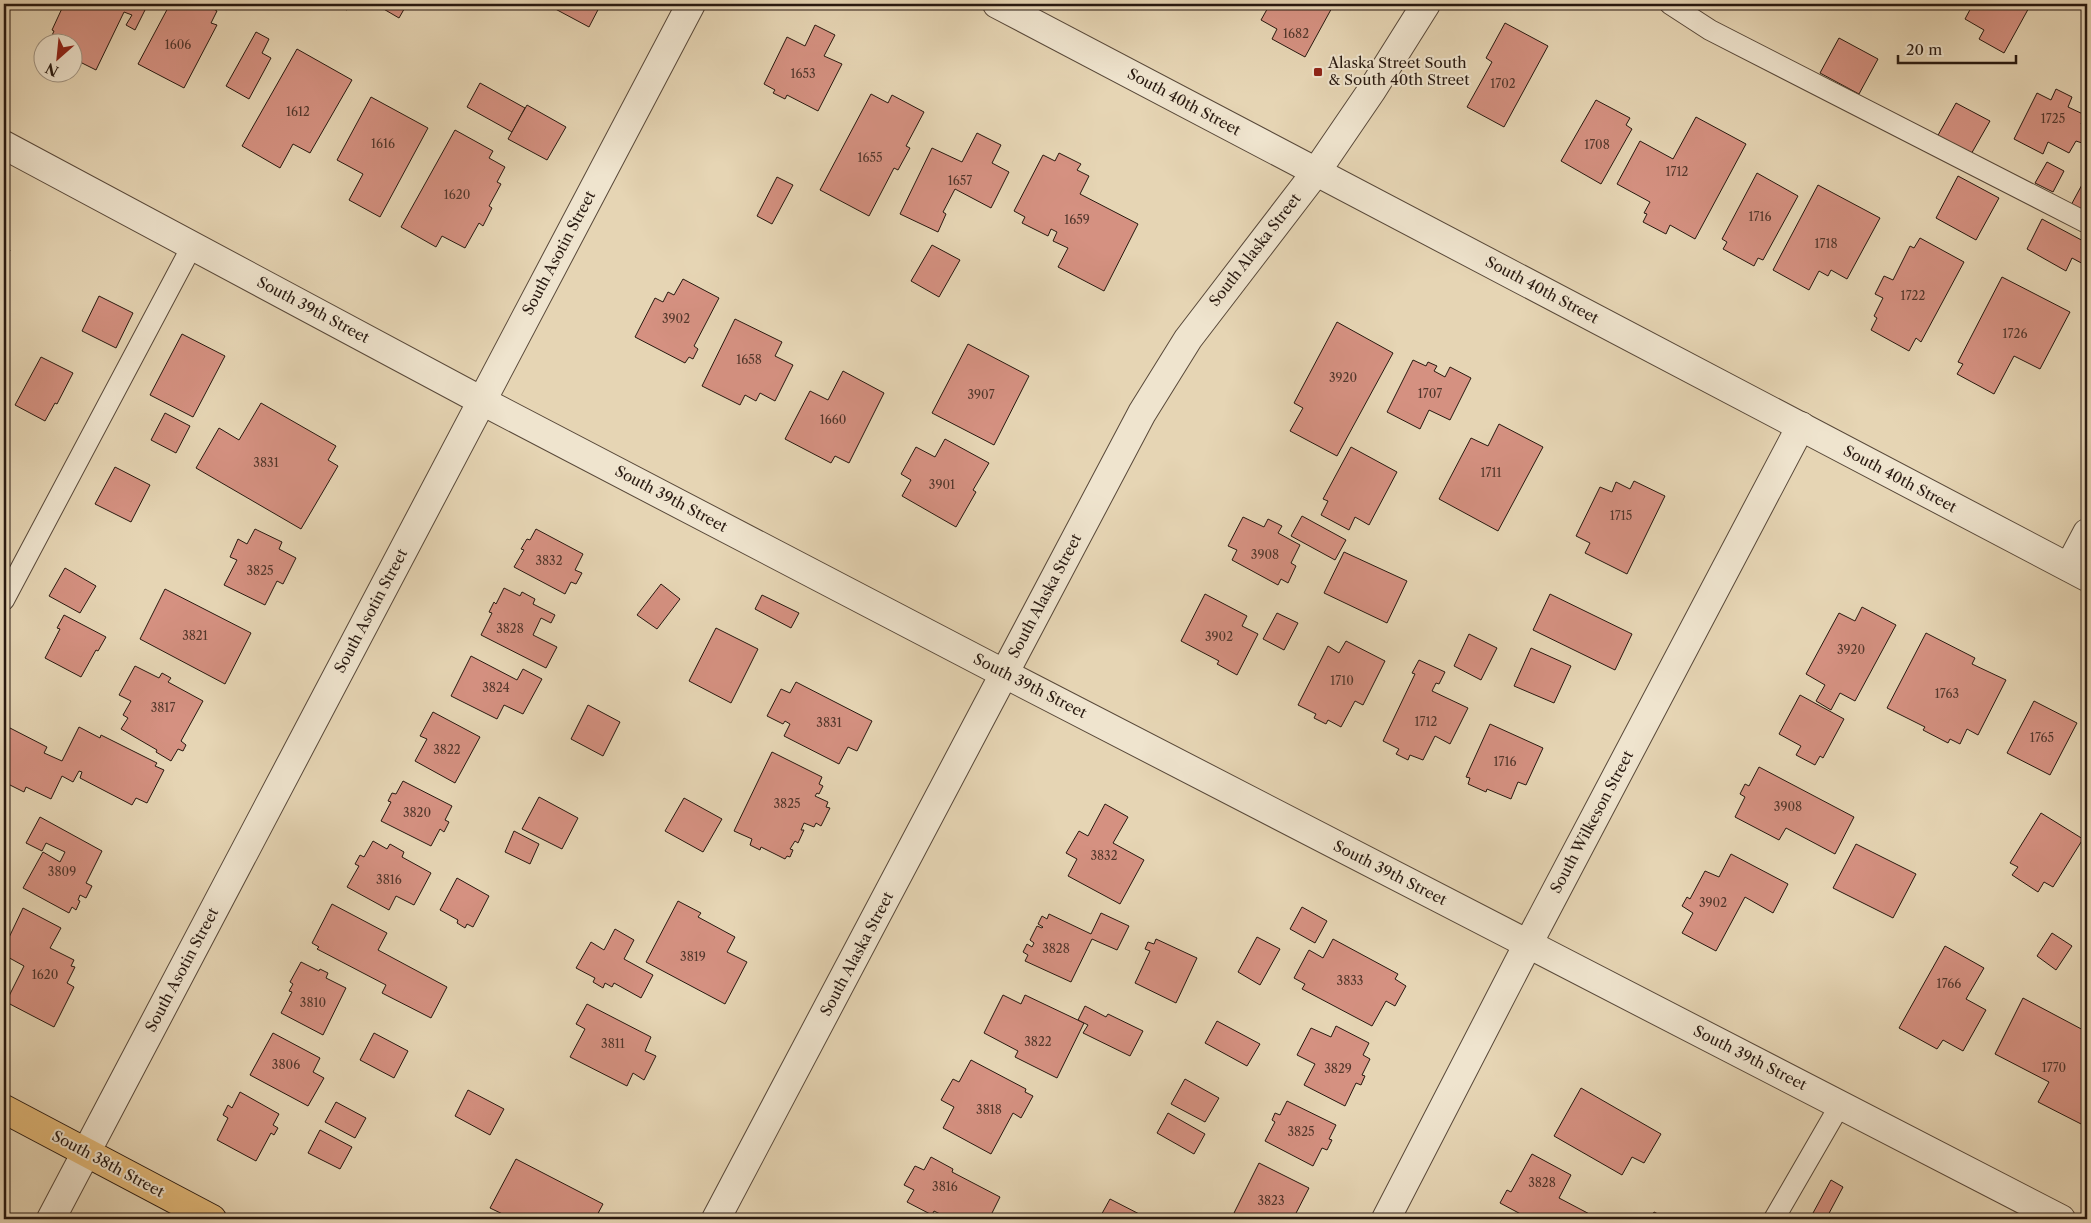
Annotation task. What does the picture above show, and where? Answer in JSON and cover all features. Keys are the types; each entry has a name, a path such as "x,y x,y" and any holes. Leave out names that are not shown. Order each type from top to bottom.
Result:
{"main road":[{"name":"South 38th Street","path":"4,1109 212,1219"}],"street":[{"name":"South Asotin Street","path":"51,1219 691,4"},
{"name":"South 40th Street","path":"997,4 2078,572"},
{"name":"South Alaska Street","path":"716,1219 1123,448 1165,373 1210,309 1316,172 1372,90 1426,4"},
{"name":"South 39th Street","path":"4,145 482,401 1005,674 2061,1219"},
{"name":"South Wilkeson Street","path":"1386,1219 1528,944 1801,426"},
{"path":"2078,572 2087,533"}],"lane":[{"path":"1670,4 1710,30 2087,223"},
{"path":"4,600 192,246"},
{"path":"1774,1219 1840,1105"}],"building":[{"path":"64,4 148,4 135,30 126,25 132,15 124,12 96,70 82,63 82,32 54,32 52,30"},
{"path":"170,4 205,4 217,11 211,23 217,25 184,88 138,64"},
{"path":"335,4 350,4 347,10"},
{"path":"375,4 407,4 399,18"},
{"path":"546,4 601,4 589,27"},
{"path":"1270,4 1334,4 1305,57 1272,39 1277,29 1261,20"},
{"path":"1973,4 2031,4 2004,53 1979,39 1984,30 1965,19"},
{"path":"1505,23 1548,46 1504,127 1467,107 1492,62 1486,58"},
{"path":"815,25 835,35 824,56 842,64 818,111 787,95 785,99 773,93 775,90 764,84 787,37 805,46"},
{"path":"256,32 269,39 262,53 271,58 249,99 226,86"},
{"path":"1839,38 1878,59 1859,94 1820,73"},
{"path":"297,49 352,80 310,153 293,144 280,168 242,146"},
{"path":"480,83 525,108 512,132 467,107"},
{"path":"2056,89 2072,97 2068,107 2085,115 2081,124 2087,127 2087,132 2082,143 2076,141 2069,153 2048,142 2043,154 2014,139 2037,93 2051,100"},
{"path":"871,94 888,103 892,95 924,112 906,146 910,148 898,170 894,168 869,216 820,190"},
{"path":"371,97 428,128 380,217 349,200 363,174 337,160"},
{"path":"1596,100 1630,118 1626,125 1632,129 1601,184 1561,161"},
{"path":"1956,103 1990,121 1970,156 1937,137"},
{"path":"527,105 566,127 547,160 508,139"},
{"path":"1696,117 1746,144 1695,239 1670,225 1666,234 1643,222 1647,214 1644,213 1650,202 1617,184 1640,141 1673,159"},
{"path":"455,130 493,151 489,158 505,167 497,182 501,184 489,206 492,208 483,226 479,223 465,248 442,236 436,247 401,227"},
{"path":"977,133 1001,145 992,163 1009,172 991,208 955,189 943,212 946,214 938,232 900,214 932,148 962,162"},
{"path":"1059,153 1081,164 1077,170 1089,176 1080,194 1138,224 1104,291 1058,267 1068,248 1053,241 1057,232 1051,229 1048,236 1022,223 1025,217 1014,211 1043,155 1055,161"},
{"path":"2047,162 2064,171 2053,192 2035,183"},
{"path":"1757,173 1798,196 1763,260 1758,258 1754,266 1723,249 1727,242 1722,239"},
{"path":"1958,176 1999,198 1976,240 1936,218"},
{"path":"777,177 793,185 772,224 757,216"},
{"path":"2084,181 2087,183 2087,216 2070,207"},
{"path":"1818,185 1880,218 1847,279 1831,270 1828,276 1819,271 1809,290 1773,270"},
{"path":"2042,219 2087,243 2087,266 2072,258 2066,271 2027,249"},
{"path":"1920,238 1964,262 1921,342 1916,338 1909,351 1871,330 1877,318 1874,316 1883,298 1875,294 1884,276 1893,280 1910,246 1914,248"},
{"path":"932,245 960,260 939,297 911,281"},
{"path":"4,247 10,250 4,262"},
{"path":"2002,277 2070,312 2040,369 2014,356 1994,394 1957,374 1963,364 1958,362"},
{"path":"683,279 719,298 694,346 698,349 693,359 689,357 685,363 635,337 655,298 663,302 668,292 674,295"},
{"path":"99,296 133,313 116,348 82,331"},
{"path":"735,319 782,342 775,356 793,365 775,401 760,393 756,401 745,395 740,405 702,386"},
{"path":"1337,322 1393,353 1337,456 1290,431 1303,408 1294,403"},
{"path":"182,334 225,356 193,417 150,395"},
{"path":"968,344 1029,376 994,445 932,413"},
{"path":"41,357 73,373 57,404 55,403 45,421 15,405"},
{"path":"1413,360 1426,366 1428,362 1437,366 1434,371 1445,377 1450,367 1471,378 1450,420 1429,410 1420,429 1387,412"},
{"path":"843,371 884,393 849,463 835,456 831,463 785,439 810,391 828,400"},
{"path":"261,403 336,446 328,460 338,466 301,529 196,468 219,428 239,440"},
{"path":"165,413 190,426 176,453 151,440"},
{"path":"1499,424 1543,447 1498,531 1439,499 1471,438 1488,446"},
{"path":"945,439 989,463 973,490 976,492 956,527 902,496 911,480 901,474 916,447 935,457"},
{"path":"1351,447 1397,472 1369,525 1355,517 1349,530 1321,515 1328,501 1323,499"},
{"path":"115,467 150,485 131,522 95,504"},
{"path":"1634,481 1665,496 1627,574 1585,553 1590,543 1576,536 1600,487 1612,492 1616,482 1630,489"},
{"path":"1302,516 1346,540 1335,560 1291,536"},
{"path":"1243,517 1264,527 1268,519 1282,526 1278,533 1300,545 1291,563 1296,566 1288,583 1281,579 1278,585 1232,560 1237,550 1228,546"},
{"path":"255,529 282,542 279,549 296,558 283,584 277,581 265,605 224,585 237,560 230,557 238,539 247,544"},
{"path":"536,529 583,554 575,570 582,573 576,584 571,582 565,594 514,567 524,550 521,549 527,539 530,540"},
{"path":"1344,552 1407,581 1387,623 1324,593"},
{"path":"65,568 96,586 80,613 49,596"},
{"path":"661,584 680,599 657,629 637,615"},
{"path":"504,588 520,596 522,592 535,599 533,604 555,615 551,623 541,618 533,635 557,647 546,668 481,635 492,613 489,612 494,602 496,604"},
{"path":"165,589 251,633 225,684 140,639"},
{"path":"1205,594 1247,616 1242,626 1258,634 1237,675 1217,664 1219,661 1181,641"},
{"path":"1550,594 1632,634 1615,670 1533,630"},
{"path":"762,595 799,613 791,628 755,609"},
{"path":"1862,607 1896,625 1855,701 1840,693 1831,710 1816,701 1825,685 1806,674 1839,613 1855,621"},
{"path":"1277,613 1298,623 1284,650 1263,639"},
{"path":"64,615 106,637 98,651 96,650 81,677 45,658 60,629 57,628"},
{"path":"716,628 758,649 731,703 689,681"},
{"path":"1926,633 1975,658 1972,664 2006,680 1978,735 1967,729 1960,744 1950,739 1948,743 1923,730 1925,727 1887,708"},
{"path":"1469,634 1497,648 1481,680 1454,666"},
{"path":"1346,641 1385,661 1363,705 1355,701 1341,727 1328,720 1326,724 1314,718 1316,714 1298,705 1328,646 1339,653"},
{"path":"1531,648 1571,666 1554,703 1514,686"},
{"path":"471,656 517,680 523,669 542,679 523,714 504,705 497,719 451,696"},
{"path":"1419,660 1445,672 1439,684 1436,683 1432,691 1468,708 1450,744 1435,736 1423,760 1410,755 1408,760 1396,754 1399,749 1383,741 1415,674 1412,673"},
{"path":"135,666 159,678 162,673 171,678 168,682 203,701 181,741 186,745 183,751 178,749 171,761 156,752 157,750 121,729 128,718 123,715 131,701 119,695"},
{"path":"796,682 872,721 857,751 848,747 839,764 784,736 790,724 785,721 783,724 767,716 781,689 790,693"},
{"path":"1800,695 1844,719 1823,758 1820,756 1815,765 1796,755 1801,746 1779,734"},
{"path":"2034,701 2077,723 2050,775 2007,753"},
{"path":"588,705 620,722 603,756 571,739"},
{"path":"433,712 480,737 455,783 415,761 427,739 420,736"},
{"path":"1490,724 1543,748 1526,785 1518,782 1511,799 1487,789 1486,792 1468,784 1470,778 1466,777"},
{"path":"79,727 100,738 101,735 157,763 155,766 164,770 147,803 136,798 132,805 80,778 82,772 79,771 73,782 62,776 51,799 26,787 24,792 4,782 4,731 8,733 10,728 47,747 44,753 62,761"},
{"path":"772,752 822,777 819,784 823,786 819,794 817,793 815,796 828,802 826,807 830,808 821,826 816,823 814,827 804,823 801,830 804,830 798,843 795,841 790,849 793,850 790,857 787,856 785,859 761,847 760,850 750,845 752,839 734,831"},
{"path":"1759,767 1854,817 1835,854 1786,828 1779,840 1735,817 1745,797 1740,794 1745,784 1749,786"},
{"path":"403,781 452,806 445,820 449,822 444,832 440,829 431,846 381,821 391,802 388,801 392,793 396,794"},
{"path":"539,797 578,818 562,849 522,829"},
{"path":"684,798 722,819 703,852 665,831"},
{"path":"1105,804 1128,817 1113,843 1144,860 1120,904 1068,876 1077,859 1066,853 1079,831 1088,836"},
{"path":"2041,813 2083,839 2053,887 2044,882 2038,892 2012,875 2018,867 2010,863"},
{"path":"40,817 102,851 86,883 92,886 86,898 80,895 78,900 80,901 76,910 72,907 69,913 23,888 43,852 60,862 65,852 46,843 42,851 26,843"},
{"path":"514,831 539,844 530,864 505,852"},
{"path":"373,841 387,849 390,844 404,852 402,857 431,873 414,905 396,896 389,910 347,887 359,866 355,864 360,855 364,857"},
{"path":"1856,844 1916,874 1893,918 1833,888"},
{"path":"1731,854 1788,884 1773,913 1745,897 1716,951 1682,933 1693,913 1682,906 1687,897 1690,899 1705,871 1719,877"},
{"path":"457,878 489,896 473,927 467,924 465,928 457,923 458,920 440,910"},
{"path":"678,901 701,913 698,917 735,937 727,952 747,962 725,1004 646,962"},
{"path":"332,904 387,933 378,950 447,987 431,1018 382,993 386,985 317,949 319,947 312,943"},
{"path":"1302,907 1327,921 1315,943 1290,929"},
{"path":"23,908 61,928 50,948 74,960 71,966 75,967 67,983 74,987 54,1027 6,1002 24,966 4,955 4,948"},
{"path":"1101,913 1129,926 1117,950 1092,939 1071,982 1025,961 1028,955 1023,952 1027,944 1032,947 1034,943 1030,940 1037,926 1043,927 1038,924 1042,916 1047,919 1049,914 1091,934"},
{"path":"615,929 634,940 624,959 653,975 641,998 614,983 612,987 605,983 603,988 593,982 595,978 576,968 591,942 604,950"},
{"path":"2052,933 2072,946 2056,970 2037,956"},
{"path":"1257,937 1280,949 1260,985 1238,972"},
{"path":"1156,939 1197,958 1176,1003 1135,983 1150,951 1145,949 1148,942 1154,944"},
{"path":"1333,939 1398,974 1395,979 1406,986 1395,1006 1386,1001 1372,1026 1302,989 1305,984 1294,978 1309,950 1323,958"},
{"path":"1945,946 1984,968 1966,999 1986,1010 1963,1051 1943,1040 1937,1049 1899,1028"},
{"path":"301,962 319,971 320,969 328,973 326,978 346,988 323,1035 281,1013 292,992 289,991 293,984 290,982"},
{"path":"1003,995 1021,1004 1025,995 1084,1023 1057,1078 1015,1057 1018,1051 984,1033"},
{"path":"2023,998 2087,1032 2087,1118 2083,1125 2038,1102 2049,1082 1995,1054"},
{"path":"587,1004 651,1037 645,1051 656,1056 644,1080 633,1073 627,1086 570,1057 585,1029 576,1024"},
{"path":"1085,1006 1106,1017 1108,1014 1143,1031 1130,1056 1083,1033 1088,1025 1078,1020"},
{"path":"1217,1021 1260,1044 1247,1066 1205,1043"},
{"path":"1336,1026 1369,1043 1363,1055 1370,1059 1362,1075 1365,1076 1361,1085 1356,1083 1345,1106 1304,1085 1315,1064 1297,1055 1311,1028 1331,1037"},
{"path":"273,1033 320,1058 313,1072 324,1078 308,1106 250,1075"},
{"path":"374,1033 408,1051 394,1078 360,1060"},
{"path":"971,1060 1026,1089 1025,1092 1033,1096 1021,1118 1013,1113 991,1154 943,1128 954,1107 941,1100 953,1079 959,1082"},
{"path":"1185,1079 1219,1098 1205,1122 1171,1104"},
{"path":"1581,1088 1661,1134 1644,1163 1632,1157 1622,1175 1554,1136"},
{"path":"468,1090 504,1109 490,1135 455,1116"},
{"path":"240,1092 279,1114 273,1125 278,1128 274,1135 271,1133 256,1161 217,1140 228,1118 223,1115 228,1105 232,1108"},
{"path":"1287,1101 1336,1125 1329,1139 1332,1140 1327,1150 1322,1148 1313,1166 1265,1141 1275,1122 1272,1120 1275,1113 1280,1115"},
{"path":"336,1102 366,1118 355,1138 325,1122"},
{"path":"1168,1113 1205,1134 1194,1154 1157,1133"},
{"path":"320,1130 352,1147 340,1169 308,1153"},
{"path":"1532,1154 1571,1175 1559,1198 1599,1219 1530,1219 1500,1203 1507,1190 1511,1192"},
{"path":"931,1157 953,1169 952,1172 1000,1197 989,1219 950,1219 934,1211 932,1215 907,1202 914,1190 904,1185 915,1166 924,1170"},
{"path":"516,1159 603,1204 595,1219 513,1219 490,1208"},
{"path":"1259,1163 1309,1188 1293,1219 1234,1219 1237,1214 1234,1213"},
{"path":"1831,1180 1843,1187 1826,1219 1824,1219 1813,1213"},
{"path":"1110,1199 1149,1219 1099,1219"},
{"path":"1654,1212 1668,1219 1650,1219"}],"place":[{"name":"Alaska Street South & South 40th Street","path":"1318,72"}]}
